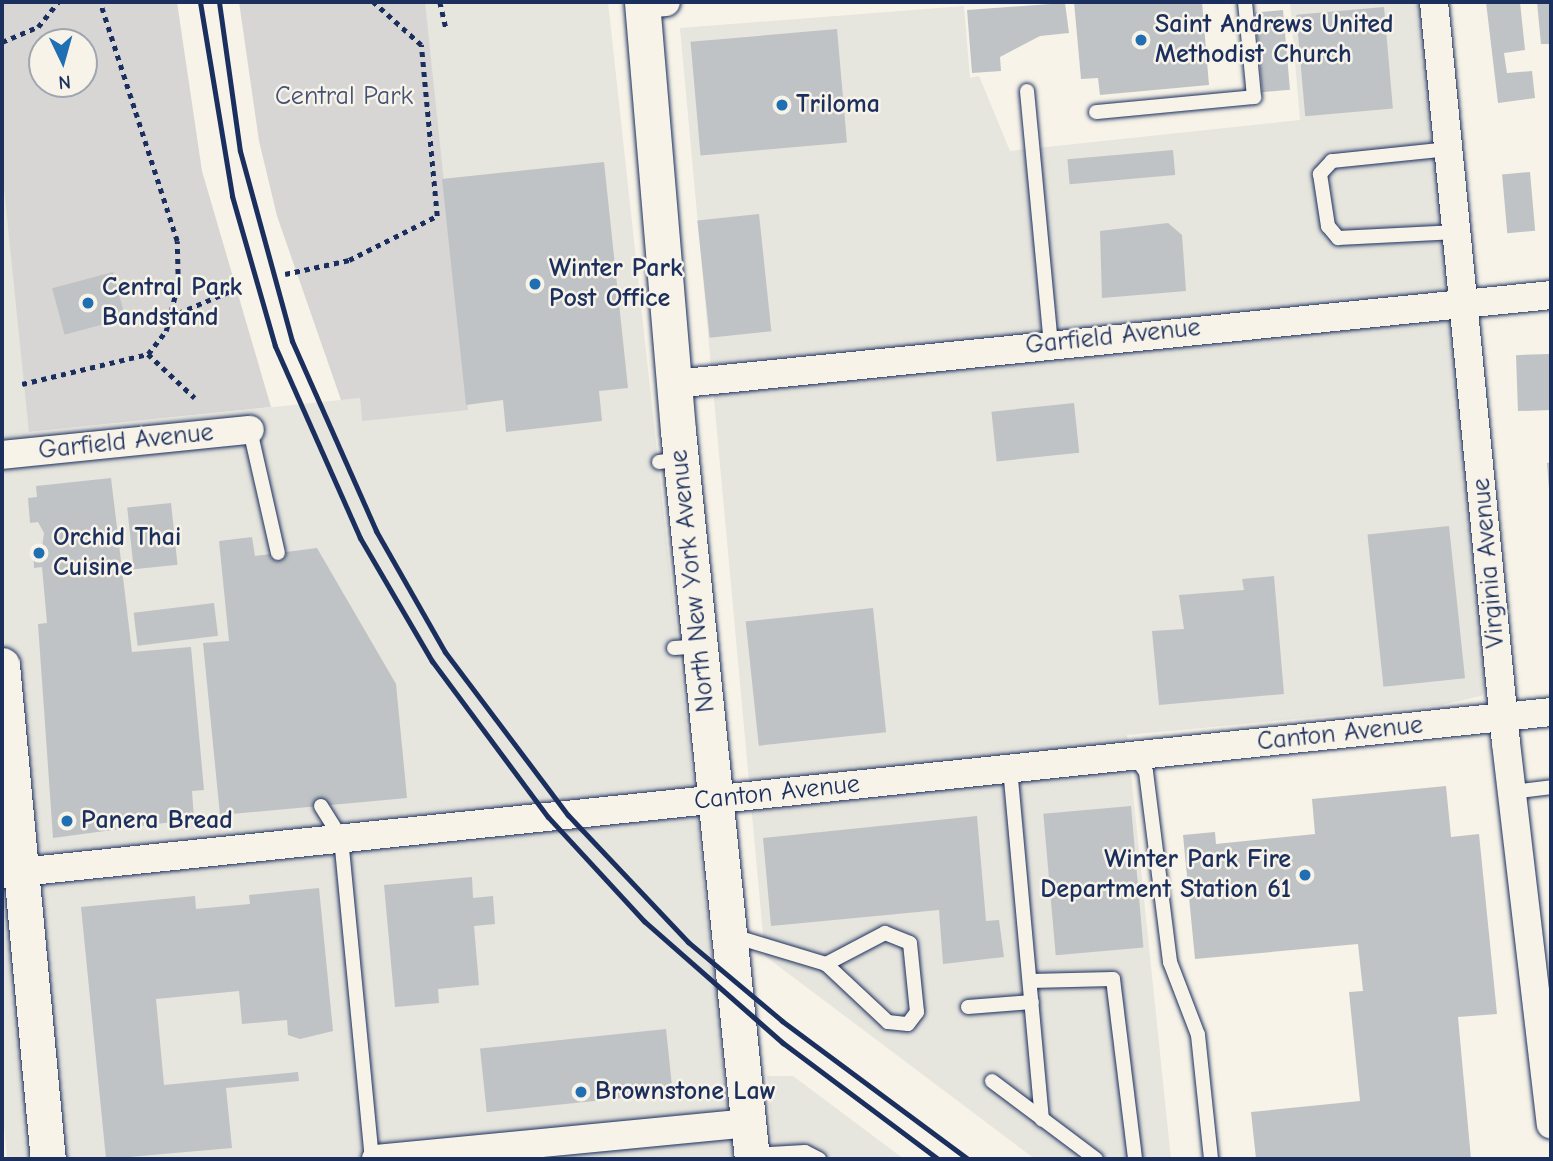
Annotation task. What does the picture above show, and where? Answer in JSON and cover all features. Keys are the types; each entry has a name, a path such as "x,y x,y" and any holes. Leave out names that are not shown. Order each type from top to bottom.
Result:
{"street":[{"name":"Virginia Avenue","path":"1434,2 1503,717 1548,1062 1551,1124"},
{"name":"North New York Avenue","path":"650,3 674,384 670,460 687,647 715,799 751,1146"},
{"name":"Garfield Avenue","path":"674,384 1551,295"},
{"name":"Garfield Avenue","path":"2,455 250,430"},
{"path":"2,665 10,873 48,1159"},
{"name":"Canton Avenue","path":"10,873 1551,712"},
{"path":"379,1159 751,1146"}],"lane":[{"path":"1096,112 1254,97 1245,2"},
{"path":"1027,91 1051,344"},
{"path":"1449,149 1332,161 1320,174 1328,226 1338,238 1457,232"},
{"path":"250,430 278,553"},
{"path":"1134,755 1146,772 1170,962 1198,1035 1211,1159"},
{"path":"1010,768 1042,1120"},
{"path":"1512,792 1551,787"},
{"path":"321,806 341,838 379,1159"},
{"path":"729,934 826,964 888,1022 908,1024 917,1012 910,943 885,933 826,964"},
{"path":"1030,981 1113,979 1135,1159"},
{"path":"968,1007 1032,1002"},
{"path":"992,1081 1096,1159"},
{"path":"751,1146 818,1159"}],"path":[{"path":"2,42 38,27 58,2"},
{"path":"22,384 148,354 169,317 178,284 177,241 100,2"},
{"path":"285,274 349,260 437,216 421,44 373,2"},
{"path":"440,2 446,27"},
{"path":"169,317 240,287"},
{"path":"148,354 195,398"}],"shaded area":[{"path":"425,2 608,2 734,1159 7,1159 2,1100 2,170 30,432 360,398 362,420"},
{"path":"1290,2 1421,2 1492,681 1481,696 1441,705 1127,735 1171,1159 1035,1159 765,956 680,28 964,6 970,78 979,76 1010,151 1300,120"},
{"path":"767,1076 793,1076 904,1159 774,1159"}],"green space":[{"path":"2,2 177,2 202,171 271,407 29,432 2,170"},
{"name":"Central Park","path":"239,2 425,2 468,410 362,421 360,398 341,400 277,216 259,141"}],"building":[{"name":"Saint Andrews United Methodist Church","path":"1074,2 1202,2 1209,85 1100,95 1098,78 1081,79"},
{"path":"1486,2 1520,2 1525,50 1504,53 1507,73 1532,71 1535,98 1498,103"},
{"path":"1537,2 1551,2 1551,44 1541,44"},
{"path":"1065,3 1069,33 1040,36 1000,57 1001,71 972,73 967,10"},
{"path":"1384,7 1393,109 1305,116 1296,15"},
{"path":"1283,10 1290,90 1262,92 1255,12"},
{"path":"837,29 847,143 700,155 691,42"},
{"path":"1173,150 1175,175 1070,184 1067,159"},
{"name":"Winter Park Post Office","path":"604,162 628,388 599,391 602,421 506,432 503,400 466,405 442,179"},
{"path":"1530,172 1535,231 1507,233 1502,174"},
{"path":"759,214 771,331 710,338 697,220"},
{"path":"1168,223 1182,235 1186,291 1102,298 1100,231"},
{"name":"Central Park Bandstand","path":"113,272 125,318 65,335 52,288"},
{"path":"1549,354 1551,410 1518,411 1516,355"},
{"path":"1074,403 1079,453 997,461 991,412"},
{"path":"1551,462 1551,489 1549,489 1547,463"},
{"path":"111,478 132,652 191,647 204,790 192,791 194,819 53,838 38,624 47,623 42,567 34,568 33,548 42,547 44,533 38,522 30,523 28,498 37,497 36,486"},
{"path":"171,503 177,565 134,569 127,508"},
{"path":"1449,526 1465,678 1383,687 1367,535"},
{"path":"252,537 255,556 317,548 396,684 407,798 220,815 203,643 229,641 219,541"},
{"path":"1274,576 1284,694 1159,705 1152,631 1184,629 1179,595 1244,590 1242,579"},
{"path":"214,603 218,636 138,646 134,613"},
{"path":"873,608 886,732 759,746 746,621"},
{"path":"1446,786 1451,837 1479,834 1497,1014 1458,1017 1471,1159 1256,1159 1251,1112 1360,1101 1349,992 1363,991 1358,944 1195,959 1183,835 1215,832 1216,844 1315,834 1312,799"},
{"path":"1131,806 1143,947 1056,955 1043,814"},
{"path":"977,816 986,921 999,920 1004,957 943,964 939,910 771,926 763,838"},
{"path":"472,877 473,898 493,896 495,924 474,926 479,985 438,989 439,1003 395,1007 384,885"},
{"path":"319,888 333,1031 300,1039 288,1035 287,1020 242,1024 239,991 156,999 164,1085 298,1072 299,1081 226,1088 232,1148 106,1159 81,907 195,896 196,909 250,904 249,895"},
{"path":"666,1029 673,1093 487,1112 480,1049"}],"railway":[{"path":"200,2 232,196 275,346 360,538 432,661 548,817 644,921 783,1043 938,1159"},
{"path":"219,2 240,151 292,341 376,531 445,652 568,815 688,942 782,1021 968,1159"}],"place":[{"name":"Saint Andrews United Methodist Church","path":"1141,40"},
{"name":"Triloma","path":"782,105"},
{"name":"Winter Park Post Office","path":"535,284"},
{"name":"Central Park Bandstand","path":"88,303"},
{"name":"Orchid Thai Cuisine","path":"39,553"},
{"name":"Panera Bread","path":"67,821"},
{"name":"Winter Park Fire Department Station 61","path":"1305,875"},
{"name":"Brownstone Law","path":"581,1092"}]}
